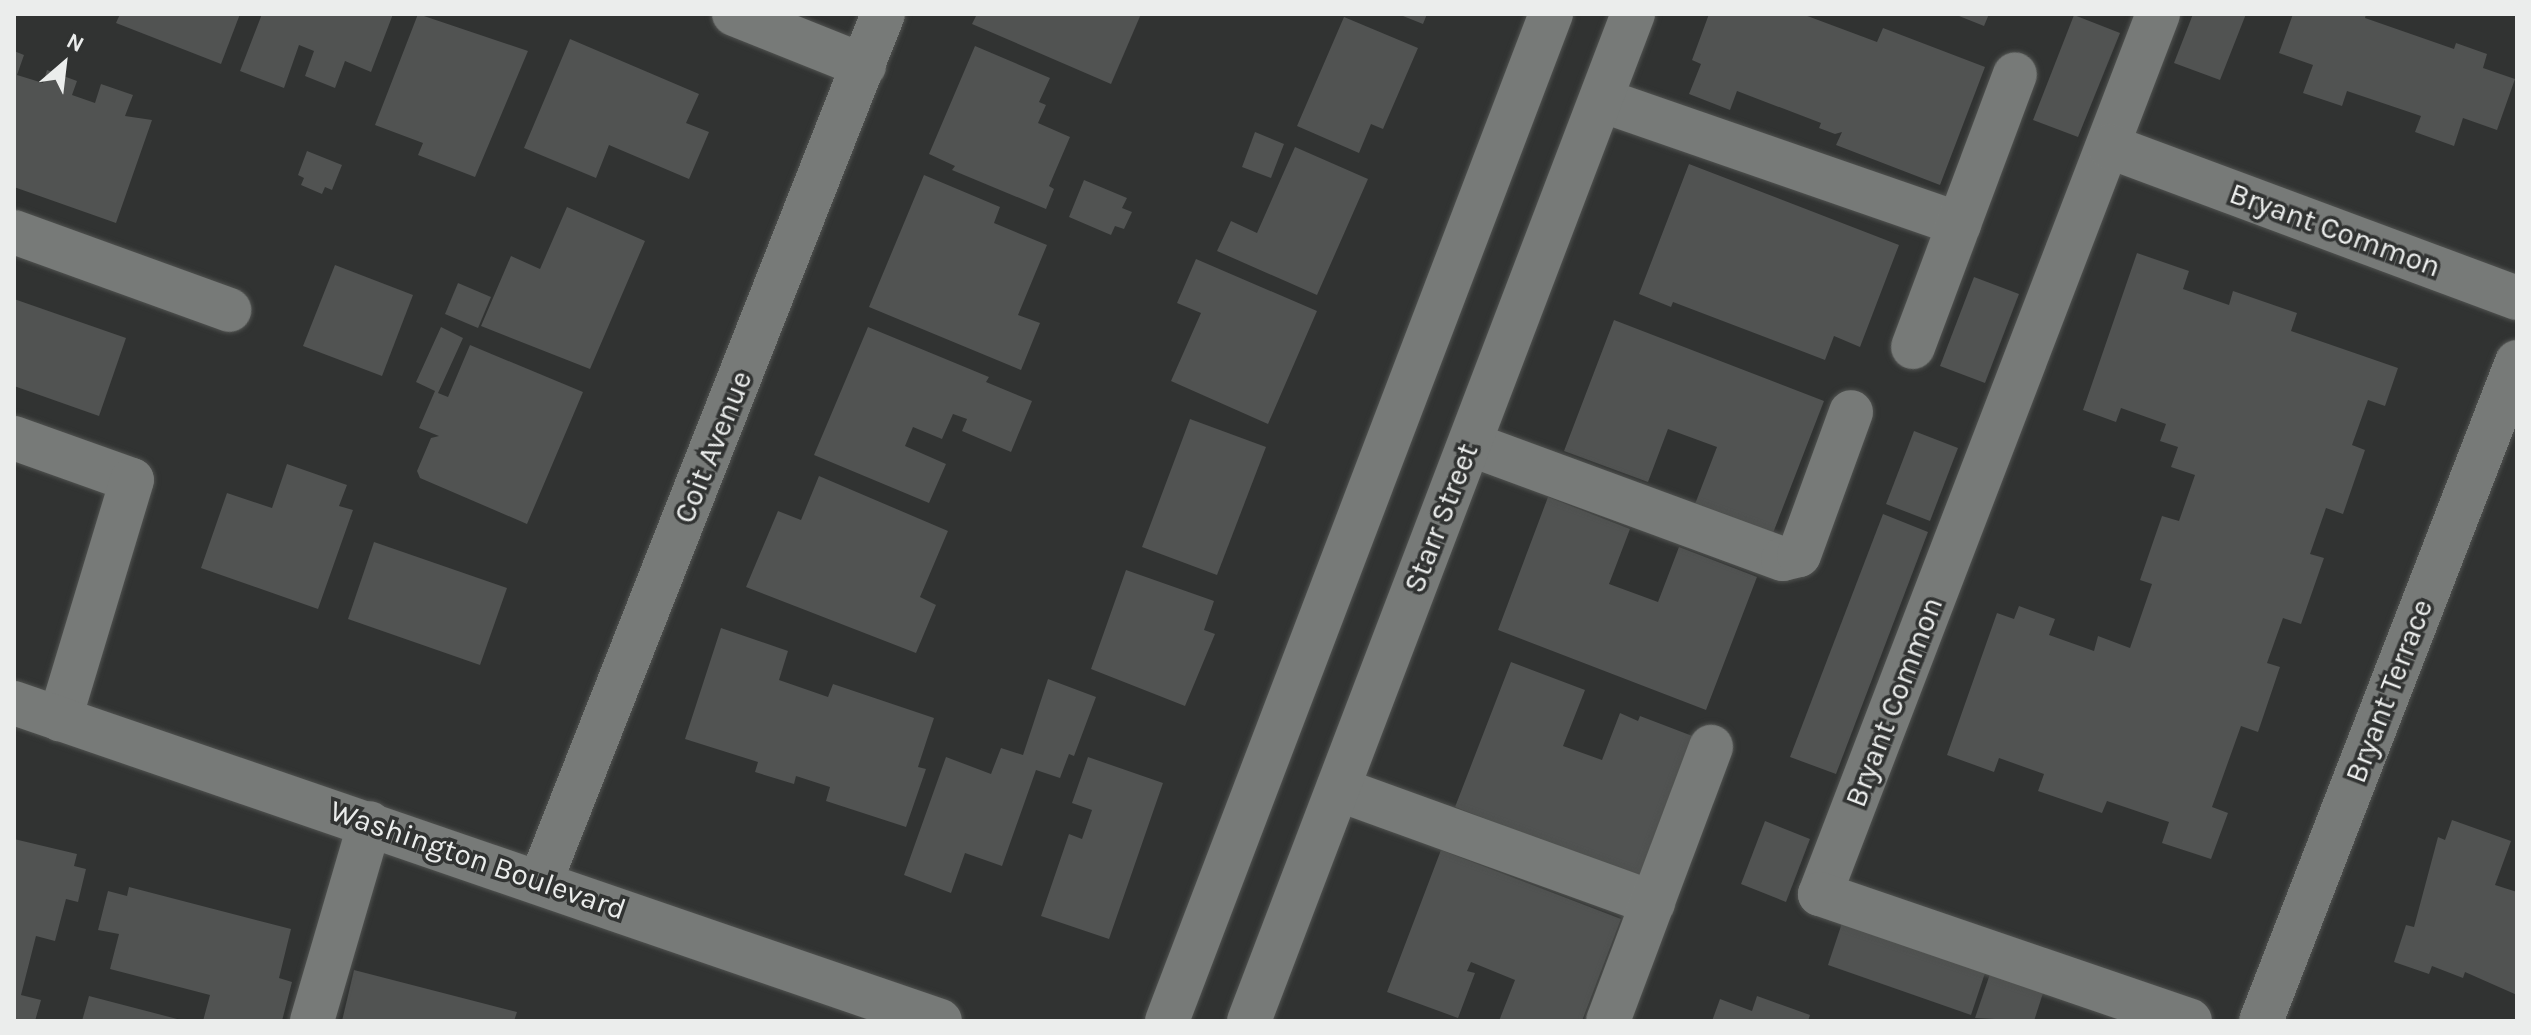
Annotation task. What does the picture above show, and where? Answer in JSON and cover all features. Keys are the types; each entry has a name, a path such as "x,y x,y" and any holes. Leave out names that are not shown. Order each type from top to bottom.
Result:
{"street":[{"path":"734,14 864,66"},
{"name":"Coit Avenue","path":"541,880 883,14"},
{"path":"1167,1021 1551,14"},
{"name":"Starr Street","path":"1249,1021 1633,14"},
{"name":"Bryant Common","path":"2158,14 1820,894 2190,1021"},
{"path":"1913,347 2015,74"},
{"path":"1601,100 1959,224"},
{"name":"Bryant Common","path":"2108,146 2517,298"},
{"path":"14,232 229,310"},
{"name":"Bryant Terrace","path":"2261,1021 2517,362"},
{"path":"1470,444 1783,559 1799,555 1851,412"},
{"path":"14,438 132,480 60,719"},
{"name":"Washington Boulevard","path":"14,703 541,880 940,1021"},
{"path":"1608,1021 1711,747"},
{"path":"1338,789 1653,903"},
{"path":"312,1021 370,823"}],"building":[{"path":"120,14 240,14 221,64 116,23"},
{"path":"262,14 393,14 371,72 345,61 335,88 305,76 314,51 299,45 284,88 240,71"},
{"path":"418,14 528,51 475,177 418,155 423,143 375,125"},
{"path":"977,14 1141,14 1111,84 972,24"},
{"path":"1398,14 1427,14 1423,24"},
{"path":"1709,14 1802,14 1877,42 1883,28 1985,67 1940,185 1836,145 1842,132 1835,134 1819,128 1821,123 1737,91 1730,110 1689,94 1701,64 1692,60"},
{"path":"1954,14 1989,14 1984,26"},
{"path":"2193,14 2246,14 2220,80 2174,63"},
{"path":"2293,14 2366,14 2365,18 2454,49 2456,43 2487,54 2483,68 2515,79 2497,130 2463,118 2454,146 2415,132 2421,116 2347,91 2342,106 2303,93 2313,65 2279,53"},
{"path":"2074,15 2120,33 2078,137 2033,120"},
{"path":"1344,17 1418,48 1383,129 1371,124 1359,153 1297,126"},
{"path":"570,39 699,94 686,123 709,132 689,179 609,145 596,178 524,148"},
{"path":"975,46 1050,78 1039,102 1046,105 1038,123 1070,137 1049,186 1054,189 1046,209 952,170 955,166 929,154"},
{"path":"14,51 24,55 17,75 43,83 47,70 77,81 72,95 95,103 101,84 133,95 125,116 152,120 116,223 14,187"},
{"path":"1255,132 1284,144 1271,178 1242,167"},
{"path":"1295,147 1368,179 1317,295 1217,251 1231,221 1257,233"},
{"path":"307,151 342,165 332,190 325,187 322,194 301,185 304,178 298,175"},
{"path":"1689,164 1899,245 1860,347 1834,336 1825,360 1673,302 1671,307 1639,294"},
{"path":"924,175 1000,207 994,223 1047,245 1018,315 1040,323 1021,370 869,307"},
{"path":"1084,180 1127,198 1122,208 1132,212 1124,229 1115,226 1111,235 1069,217"},
{"path":"567,207 645,241 590,369 481,326 511,256 540,269"},
{"path":"2137,253 2189,271 2183,289 2229,305 2233,291 2297,313 2291,331 2398,368 2385,406 2368,400 2352,445 2365,450 2343,514 2326,508 2310,554 2324,558 2301,624 2283,618 2267,663 2280,667 2258,732 2241,726 2212,807 2228,813 2211,859 2162,843 2169,822 2107,801 2102,813 2038,791 2044,774 1999,758 1994,772 1947,755 1997,613 2014,619 2019,606 2055,619 2049,635 2094,651 2098,636 2130,648 2152,584 2140,580 2162,516 2179,521 2195,475 2171,467 2178,447 2160,441 2166,424 2121,408 2116,422 2083,410"},
{"path":"1196,259 1317,311 1268,424 1171,381 1201,313 1177,303"},
{"path":"335,265 413,295 382,376 303,346"},
{"path":"1974,277 2019,294 1985,383 1940,366"},
{"path":"458,283 491,297 478,328 445,314"},
{"path":"14,299 126,338 99,416 14,386"},
{"path":"1614,320 1824,401 1773,533 1695,504 1717,447 1668,429 1648,482 1564,451"},
{"path":"441,327 463,338 438,393 448,397 470,345 583,392 527,524 420,478 417,471 431,438 439,436 419,428 435,391 416,382"},
{"path":"868,327 989,377 986,382 1032,401 1011,452 962,431 967,419 953,414 942,439 913,427 905,446 946,464 929,503 814,455"},
{"path":"1190,419 1266,447 1217,575 1142,547"},
{"path":"1914,431 1958,448 1930,521 1886,504"},
{"path":"287,464 347,485 339,506 353,510 318,609 201,568 227,493 272,508"},
{"path":"819,476 948,531 920,597 936,605 916,653 746,587 778,511 801,520"},
{"path":"1548,497 1630,529 1609,584 1658,602 1679,547 1757,577 1706,710 1498,630"},
{"path":"1883,514 1928,532 1836,774 1790,757"},
{"path":"374,542 507,588 480,665 348,619"},
{"path":"1126,570 1214,601 1204,630 1215,634 1185,706 1091,669"},
{"path":"721,628 788,651 779,680 828,697 833,684 934,718 918,767 926,769 906,827 826,801 830,787 796,776 794,784 755,772 758,762 685,739"},
{"path":"1511,662 1585,690 1563,746 1602,760 1620,713 1638,721 1640,716 1695,737 1641,879 1455,807"},
{"path":"1048,679 1096,697 1074,756 1069,754 1060,778 1036,770 1002,866 965,853 951,893 904,875 946,757 991,774 1001,748 1023,755"},
{"path":"1088,757 1163,783 1109,939 1041,916 1069,834 1082,839 1092,810 1072,803"},
{"path":"2452,820 2511,841 2495,885 2517,892 2517,995 2465,972 2463,978 2432,966 2429,974 2394,962 2406,925 2414,927 2438,837 2445,840"},
{"path":"1765,821 1810,839 1786,902 1741,884"},
{"path":"14,839 77,854 74,866 86,869 78,902 66,899 55,941 36,936 21,995 41,1000 35,1021 14,1021"},
{"path":"1441,850 1621,919 1582,1021 1499,1021 1515,980 1471,962 1467,971 1475,973 1458,1018 1387,992"},
{"path":"129,887 291,929 279,978 292,982 282,1021 203,1021 210,995 110,969 119,934 98,930 108,891 127,896"},
{"path":"1842,923 1985,973 1971,1015 1828,965"},
{"path":"354,970 517,1012 514,1021 342,1021"},
{"path":"1990,974 2043,993 2034,1021 1975,1018"},
{"path":"89,996 181,1020 181,1021 82,1021"},
{"path":"1757,996 1810,1015 1808,1021 1712,1021 1720,999 1752,1011"}]}
